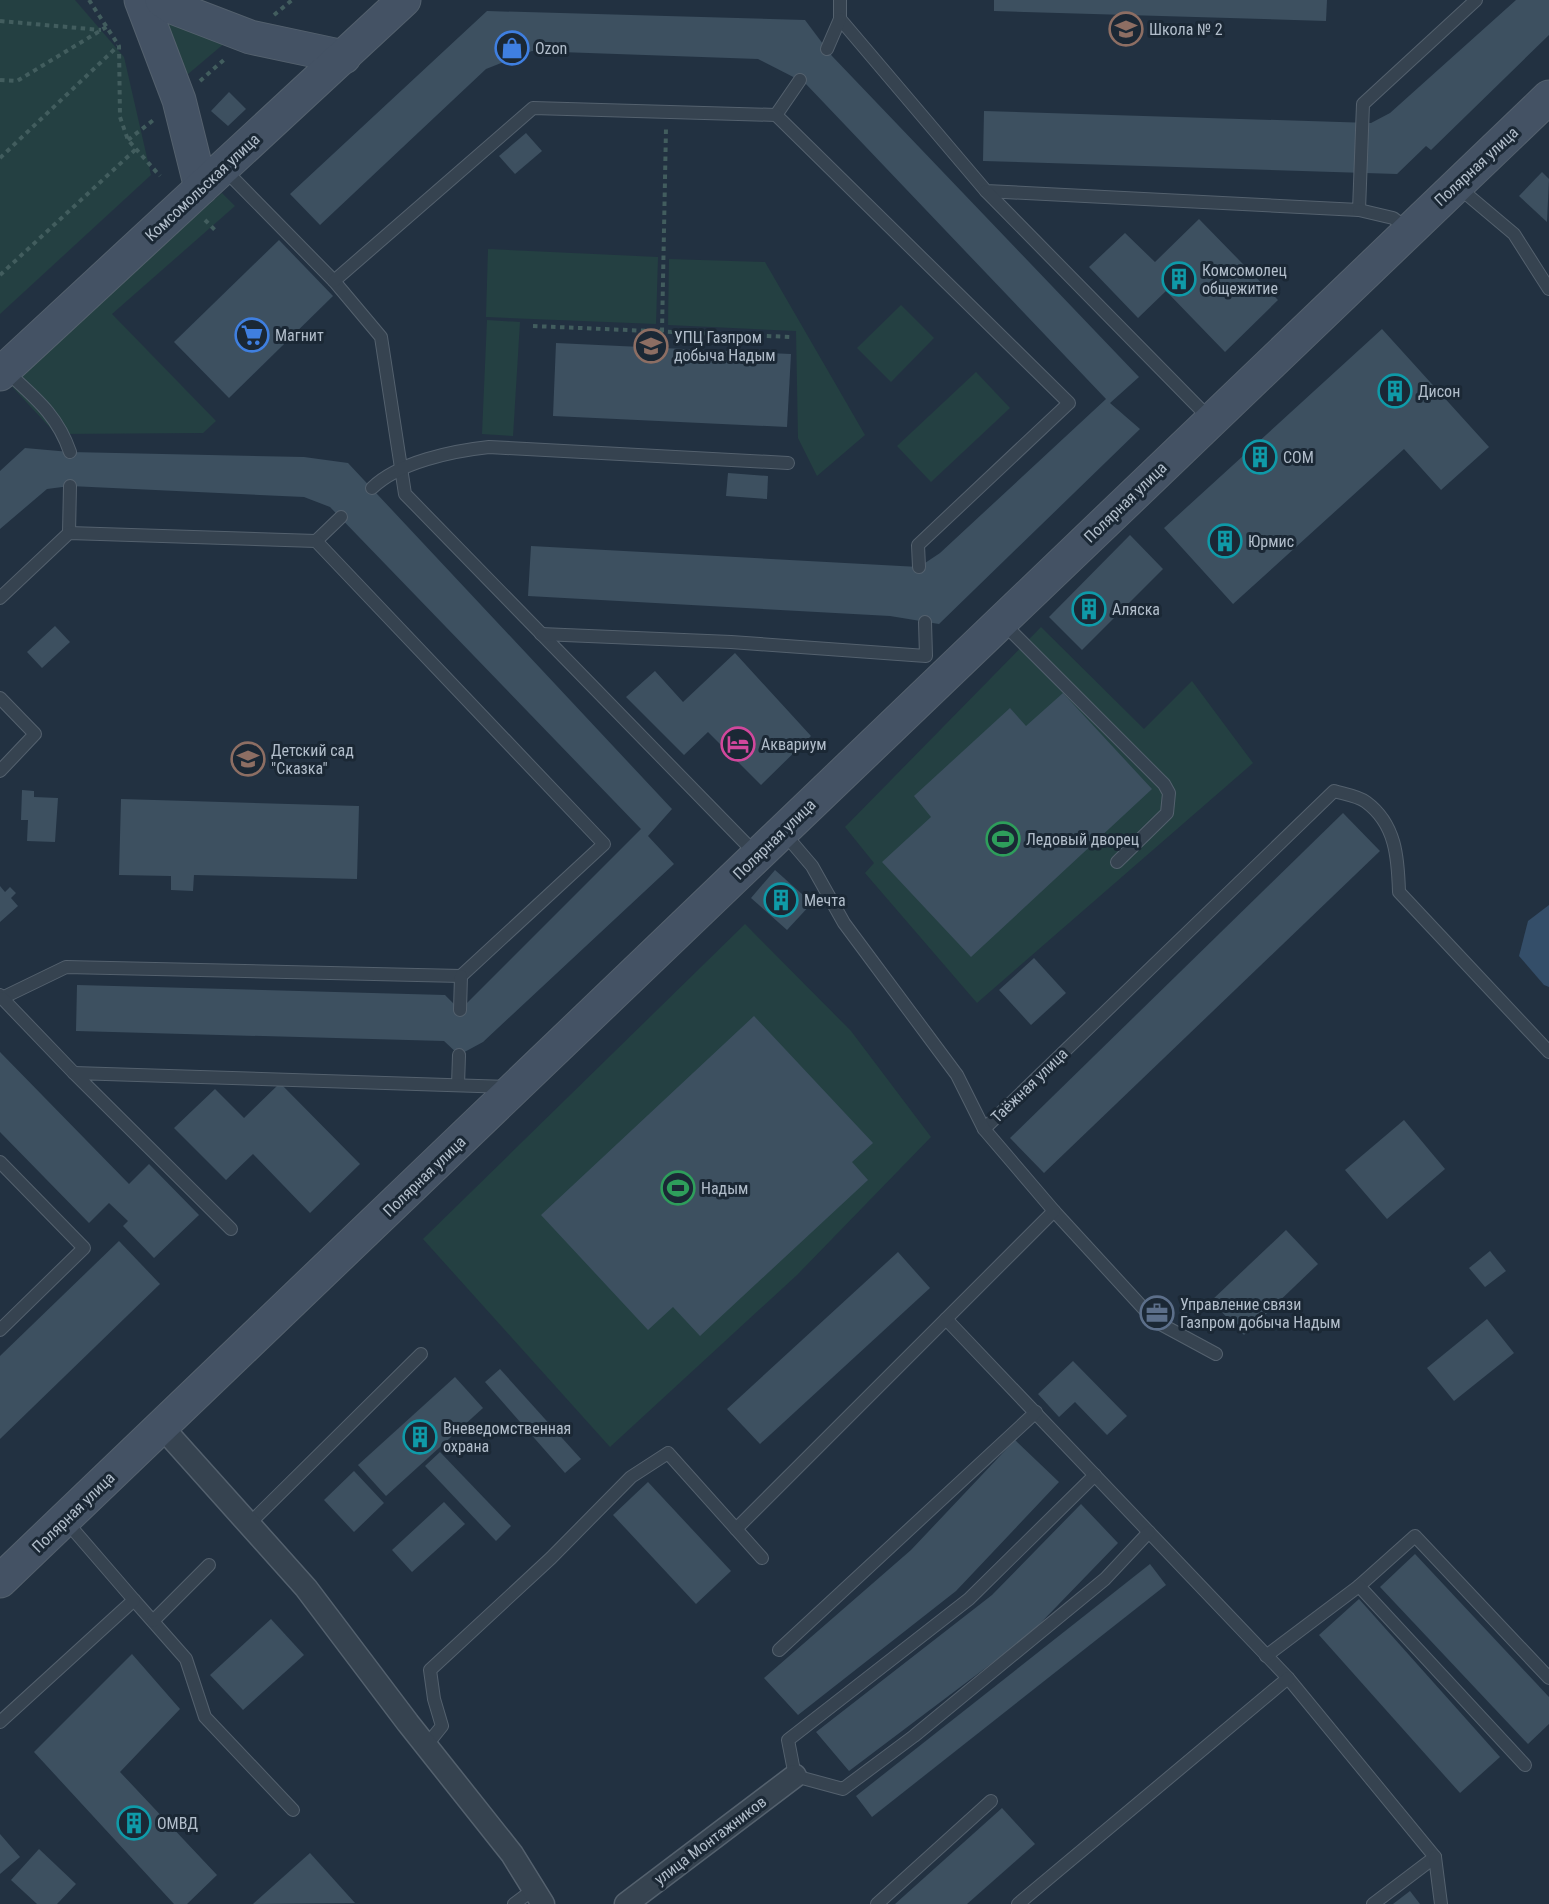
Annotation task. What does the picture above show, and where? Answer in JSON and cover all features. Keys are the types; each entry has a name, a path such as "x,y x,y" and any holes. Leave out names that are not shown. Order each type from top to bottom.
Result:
{"street":[{"path":"141,0 212,178"},
{"path":"162,0 202,19 249,36 344,57"},
{"name":"Комсомольская улица","path":"2,372 404,0"},
{"name":"Полярная улица","path":"0,1581 783,831 936,665 1001,621 1549,97"},
{"path":"162,1427 306,1588 426,1746 512,1854 539,1896"},
{"name":"улица Монтажников","path":"626,1904 795,1776"}],"lane":[{"path":"827,50 840,20 840,0"},
{"path":"1359,210 1363,104 1476,0"},
{"path":"840,20 986,191 1211,420"},
{"path":"776,115 800,80"},
{"path":"334,281 533,108 776,115 1069,403 918,545 919,567"},
{"path":"212,178 334,281 381,337 405,494 758,855"},
{"path":"1456,185 1514,234 1549,289"},
{"path":"986,191 1359,210 1393,218 1409,230"},
{"path":"2,372 37,399 61,427 70,452"},
{"path":"372,488 384,476 454,451 489,447 788,463"},
{"path":"69,533 70,486"},
{"path":"0,598 69,533 316,541 342,517"},
{"path":"231,1229 74,1074 1,997 66,967 461,976 604,844 316,541"},
{"path":"1001,621 1164,784 1168,793 1167,813 1117,862"},
{"path":"541,634 731,642 936,665 925,622"},
{"path":"0,698 35,734 0,771"},
{"name":"Таёжная улица","path":"783,831 812,866 844,923 957,1075 984,1129 1334,791 1365,800 1387,822 1398,857 1400,892 1549,1052"},
{"path":"460,1010 461,976"},
{"path":"458,1084 459,1055"},
{"path":"74,1074 516,1087"},
{"path":"984,1129 1054,1211 1155,1321 1216,1354"},
{"path":"0,1162 84,1248 0,1329"},
{"path":"736,1529 1054,1211"},
{"path":"946,1319 1288,1678 1435,1857 1442,1904"},
{"path":"249,1524 421,1354"},
{"path":"779,1650 1036,1412"},
{"path":"426,1746 442,1726 434,1699 430,1670 551,1558 631,1477 668,1454 762,1558"},
{"path":"1095,1475 969,1599 788,1740 795,1776 843,1789 914,1736 1105,1579 1149,1532"},
{"path":"65,1520 186,1659 205,1717 293,1810"},
{"path":"1266,1656 1359,1586 1415,1536 1549,1678"},
{"path":"153,1621 209,1565"},
{"path":"1359,1586 1526,1765"},
{"path":"0,1722 134,1600"},
{"path":"1018,1904 1288,1678"},
{"path":"877,1904 991,1801"},
{"path":"1373,1904 1435,1857"},
{"path":"513,1904 539,1896"}],"path":[{"path":"89,0 119,46 120,117 128,140 160,176"},
{"path":"128,140 179,100 292,0"},
{"path":"0,21 101,30"},
{"path":"0,80 17,81 108,26"},
{"path":"0,158 119,46"},
{"path":"662,332 666,112"},
{"path":"0,275 136,149"},
{"path":"533,326 791,337"}],"green space":[{"path":"0,0 75,0 124,57 151,175 0,314"},
{"path":"154,18 226,42 175,85"},
{"path":"222,193 235,206 112,314 216,421 203,433 56,434 5,379"},
{"path":"488,249 658,257 656,324 486,317"},
{"path":"669,259 765,262 865,435 817,476 798,438 796,331 668,325"},
{"path":"901,305 934,338 891,382 857,348"},
{"path":"487,320 520,322 513,436 482,434"},
{"path":"976,372 1010,408 931,482 897,446"},
{"path":"1041,627 1144,729 1192,681 1253,763 977,1003 865,873 874,863 845,827"},
{"name":"Надым","path":"745,924 851,1031 931,1137 797,1275 610,1447 423,1239"}],"water":[{"path":"1549,905 1549,987 1544,985 1519,956 1528,921"}],"building":[{"path":"994,0 1327,0 1326,21 994,11"},
{"path":"1516,0 1549,0 1549,35 1431,150 1426,146 1397,174 983,161 984,111 1371,123 1390,113"},
{"path":"487,11 805,20 832,56 1139,377 1110,403 1140,429 939,624 890,616 528,596 531,546 919,567 940,553 1106,399 805,83 758,59 532,51 486,69 320,225 290,194"},
{"path":"229,92 246,109 228,126 211,111"},
{"path":"526,133 542,151 515,174 499,156"},
{"path":"1542,172 1549,179 1547,222 1519,196"},
{"name":"Комсомолец общежитие","path":"1199,219 1278,300 1225,352 1166,291 1138,318 1089,267 1125,233 1155,262"},
{"path":"279,240 333,296 229,398 174,342"},
{"path":"1382,329 1489,447 1441,490 1404,449 1233,604 1164,528"},
{"path":"556,343 791,354 787,427 553,416"},
{"path":"25,448 70,452 304,457 348,463 672,809 648,836 674,864 483,1042 459,1055 444,1041 76,1031 77,985 445,995 460,1010 641,829 330,507 304,497 70,486 47,489 0,529 0,471"},
{"path":"728,473 768,476 767,499 726,496"},
{"path":"1130,535 1163,569 1082,650 1049,617"},
{"path":"55,626 70,642 42,668 27,652"},
{"path":"735,653 811,736 761,785 708,732 684,755 626,697 655,671 683,702"},
{"name":"Ледовый дворец","path":"1063,693 1152,789 971,957 882,862 931,817 914,796 1010,708 1026,726"},
{"path":"22,790 34,791 34,797 58,798 55,842 27,841 28,820 21,820"},
{"path":"121,799 359,806 357,879 194,875 193,891 171,890 171,876 119,875"},
{"path":"1343,813 1380,851 1044,1173 1010,1138"},
{"name":"Мечта","path":"775,870 812,903 787,930 751,898"},
{"path":"0,886 5,892 10,887 16,893 11,898 18,906 0,922"},
{"path":"1034,958 1066,993 1031,1025 999,990"},
{"path":"754,1016 873,1143 852,1162 868,1180 700,1336 673,1307 648,1330 541,1215"},
{"path":"0,1052 129,1184 149,1164 199,1215 154,1258 123,1226 128,1221 109,1203 89,1223 0,1132"},
{"path":"280,1083 360,1164 310,1213 253,1154 226,1180 174,1128 215,1089 244,1118"},
{"path":"1404,1120 1445,1169 1387,1219 1345,1170"},
{"path":"1286,1230 1318,1264 1244,1335 1211,1301"},
{"path":"119,1241 160,1284 0,1439 0,1356"},
{"path":"1490,1251 1506,1271 1485,1287 1469,1268"},
{"path":"898,1252 930,1288 760,1444 727,1409"},
{"path":"1487,1319 1514,1353 1454,1401 1427,1368"},
{"path":"1073,1361 1127,1416 1107,1435 1075,1402 1059,1417 1038,1394"},
{"path":"500,1369 581,1459 565,1473 485,1382"},
{"name":"Вневедомственная охрана","path":"455,1377 483,1408 386,1496 358,1465"},
{"path":"1015,1440 1059,1482 956,1591 798,1715 764,1678 911,1550"},
{"path":"440,1452 511,1526 496,1541 425,1466"},
{"path":"354,1471 384,1503 354,1532 324,1500"},
{"path":"648,1482 731,1571 696,1604 613,1515"},
{"path":"444,1502 465,1524 412,1572 392,1550"},
{"path":"1081,1504 1118,1543 1028,1636 849,1771 816,1732 992,1595"},
{"path":"1415,1554 1549,1697 1549,1724 1528,1744 1380,1587"},
{"path":"1150,1564 1166,1585 872,1817 856,1796"},
{"path":"1359,1599 1500,1757 1460,1793 1319,1635"},
{"path":"271,1619 304,1655 243,1710 210,1675"},
{"name":"ОМВД","path":"132,1654 180,1709 120,1772 217,1875 187,1904 174,1904 34,1752"},
{"path":"1002,1808 1035,1844 967,1904 895,1904"},
{"path":"0,1834 20,1857 0,1874"},
{"path":"39,1849 76,1884 57,1904 37,1904 11,1880"},
{"path":"310,1853 355,1903 253,1904"},
{"path":"1410,1891 1420,1904 1393,1904"}],"place":[{"name":"Школа № 2","path":"1126,29"},
{"name":"Ozon","path":"512,48"},
{"name":"Комсомолец общежитие","path":"1179,279"},
{"name":"Магнит","path":"252,335"},
{"name":"УПЦ Газпром добыча Надым","path":"651,346"},
{"name":"Дисон","path":"1395,391"},
{"name":"СОМ","path":"1260,457"},
{"name":"Юрмис","path":"1225,541"},
{"name":"Аляска","path":"1089,609"},
{"name":"Аквариум","path":"738,744"},
{"name":"Детский сад \"Сказка\"","path":"248,759"},
{"name":"Ледовый дворец","path":"1003,839"},
{"name":"Мечта","path":"781,900"},
{"name":"Надым","path":"678,1188"},
{"name":"Управление связи Газпром добыча Надым","path":"1157,1313"},
{"name":"Вневедомственная охрана","path":"420,1437"},
{"name":"ОМВД","path":"134,1823"}]}
